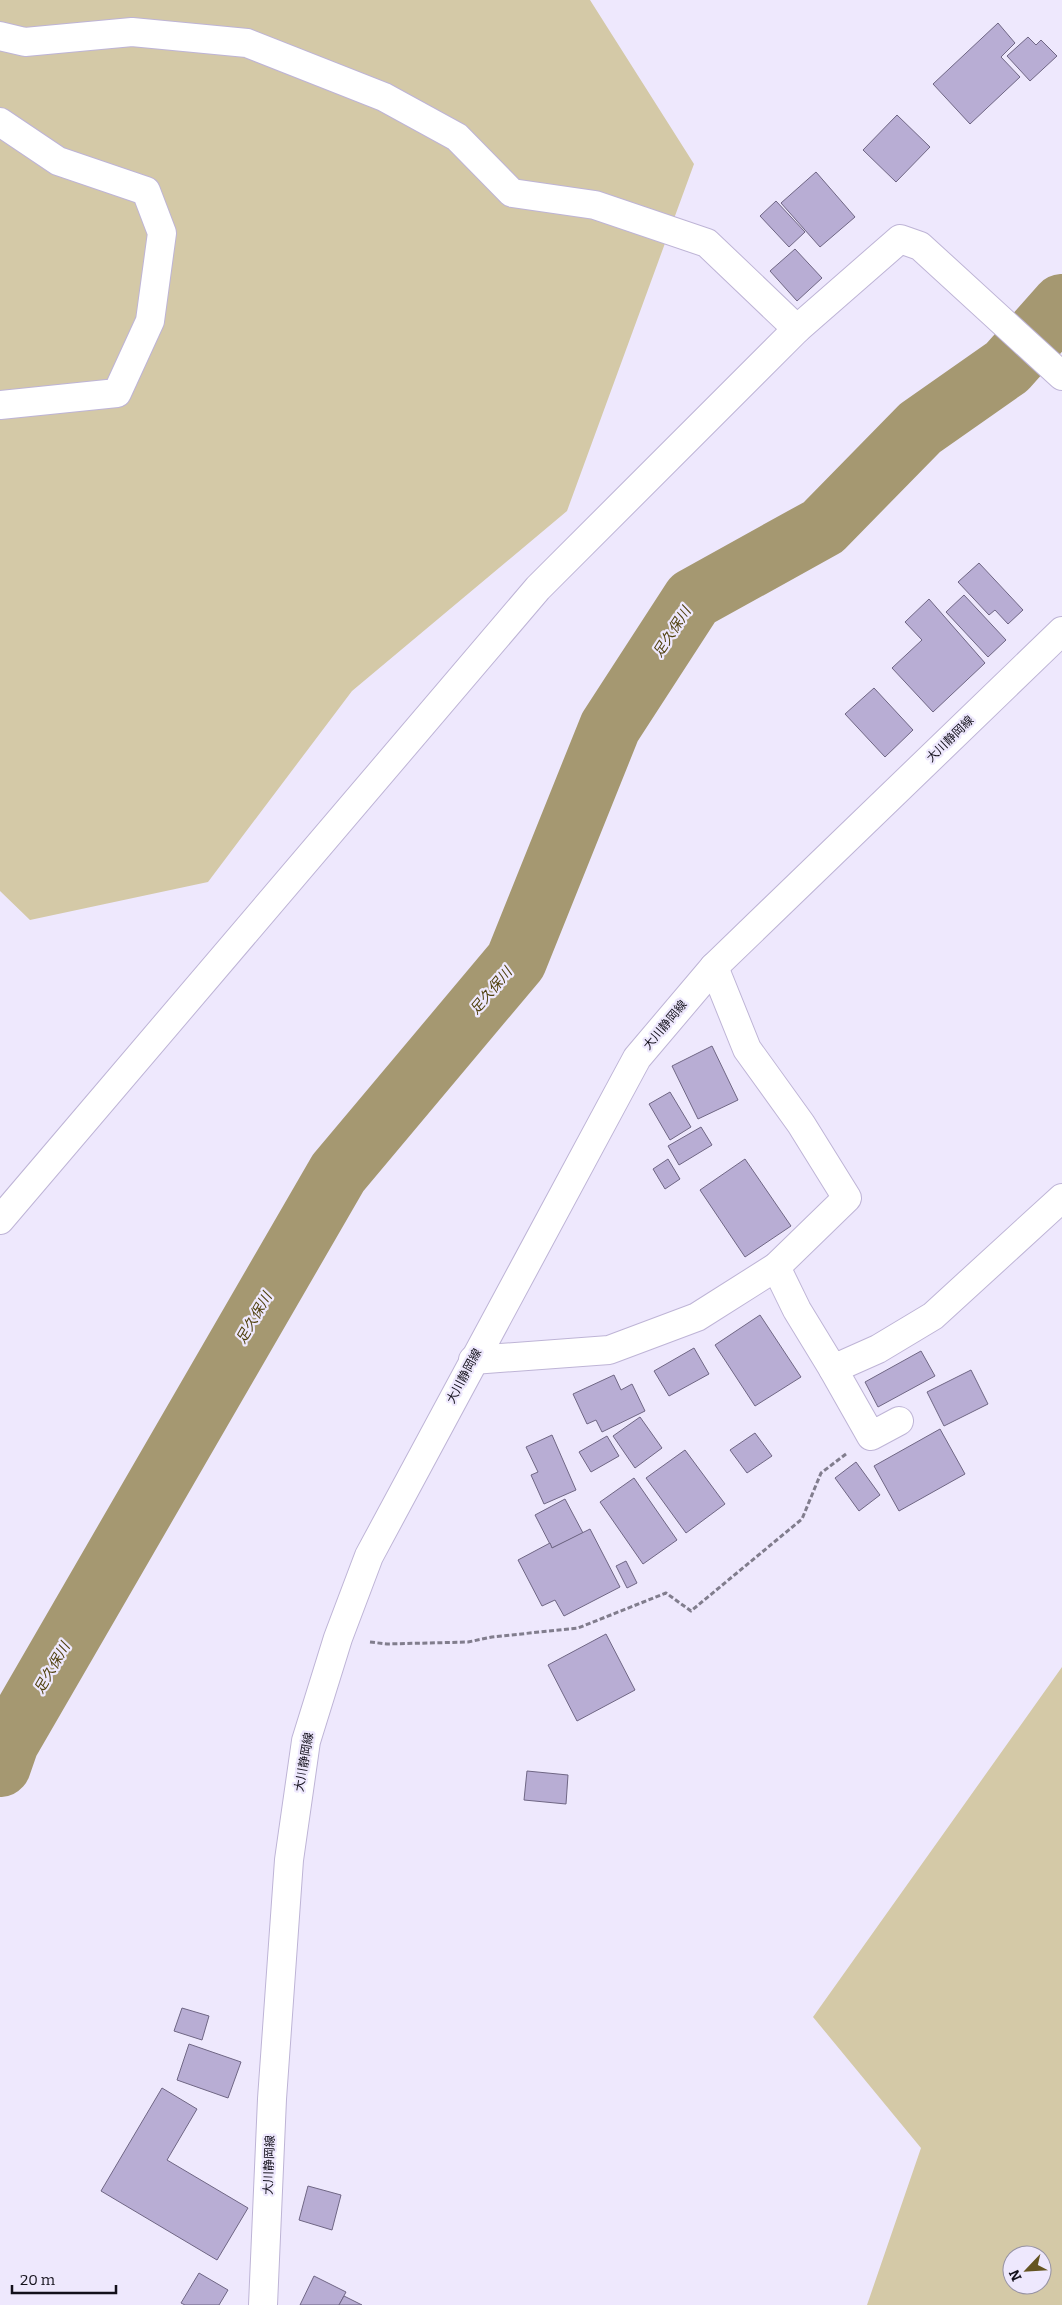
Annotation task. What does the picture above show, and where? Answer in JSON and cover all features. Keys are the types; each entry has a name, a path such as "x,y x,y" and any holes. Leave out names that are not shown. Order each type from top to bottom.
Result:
{"street":[{"path":"0,36 25,42 132,32 247,43 384,97 456,137 512,193 595,205 707,243 797,329"},
{"path":"0,122 58,161 146,191 162,233 150,321 117,393 0,405"},
{"path":"0,1220 538,588 797,329 900,239 920,246 1062,376"},
{"name":"大川静岡線","path":"263,2305 272,2099 288,1860 306,1741 338,1638 369,1556 637,1058 714,967 1062,632"},
{"path":"473,1360 609,1350 697,1317 776,1267 847,1198 801,1124 747,1049 714,967"},
{"path":"833,1370 878,1349 933,1316 1062,1198"},
{"path":"776,1267 797,1310 871,1436 899,1421"}],"path":[{"path":"338,1638 387,1644 468,1642 492,1637 578,1628 666,1593 691,1610 802,1519 822,1473 871,1436"}],"shaded area":[{"path":"0,0 590,0 694,164 567,511 352,691 208,882 30,920 0,891"},
{"path":"1062,1667 1062,2305 867,2305 921,2148 813,2017"}],"building":[{"path":"998,23 1015,43 1001,57 1020,77 970,124 933,84"},
{"path":"1028,37 1036,45 1041,40 1057,56 1030,81 1007,56"},
{"path":"897,115 930,147 896,182 863,150"},
{"path":"816,172 855,217 820,247 781,203"},
{"path":"776,201 805,232 789,247 760,216"},
{"path":"795,249 822,278 797,301 770,271"},
{"path":"979,563 1023,610 1008,624 995,610 989,615 958,582"},
{"path":"964,595 1006,640 988,657 946,612"},
{"path":"929,599 985,663 933,712 892,668 922,640 905,622"},
{"path":"874,688 913,730 885,757 845,714"},
{"path":"712,1046 738,1100 698,1119 672,1066"},
{"path":"670,1092 691,1127 670,1140 649,1104"},
{"path":"701,1127 712,1145 679,1165 668,1146"},
{"path":"668,1159 680,1179 665,1189 653,1169"},
{"path":"745,1159 791,1226 745,1257 700,1190"},
{"path":"760,1315 801,1377 755,1406 715,1345"},
{"path":"694,1348 709,1374 669,1396 654,1371"},
{"path":"921,1351 935,1376 878,1407 865,1382"},
{"path":"971,1370 988,1404 944,1426 927,1392"},
{"path":"614,1375 621,1390 632,1384 645,1411 602,1432 596,1420 587,1424 573,1394"},
{"path":"640,1417 662,1448 635,1468 613,1436"},
{"path":"940,1429 965,1474 899,1511 874,1466"},
{"path":"755,1433 772,1456 747,1473 730,1450"},
{"path":"552,1435 576,1490 544,1504 531,1475 538,1472 526,1447"},
{"path":"607,1436 619,1456 591,1472 579,1452"},
{"path":"685,1450 725,1504 686,1533 646,1478"},
{"path":"856,1462 880,1495 859,1511 835,1478"},
{"path":"634,1478 677,1540 643,1564 600,1502"},
{"path":"565,1499 583,1533 552,1548 535,1515"},
{"path":"590,1529 620,1587 564,1616 555,1600 542,1606 518,1560 550,1543 552,1548"},
{"path":"626,1561 637,1583 627,1588 616,1566"},
{"path":"606,1634 635,1690 577,1721 548,1665"},
{"path":"527,1771 568,1775 566,1804 524,1800"},
{"path":"182,2008 209,2016 202,2040 174,2031"},
{"path":"189,2044 241,2062 228,2098 177,2080"},
{"path":"162,2088 197,2109 167,2160 248,2208 217,2260 101,2191"},
{"path":"308,2186 341,2195 332,2230 299,2220"},
{"path":"199,2273 228,2290 219,2305 185,2305 181,2303"},
{"path":"314,2276 346,2292 339,2305 300,2305"},
{"path":"344,2296 362,2305 339,2305"}],"waterway":[{"name":"足久保川","path":"0,1766 8,1743 338,1173 516,961 610,727 693,599 823,527 920,428 1007,367 1062,305"}]}
